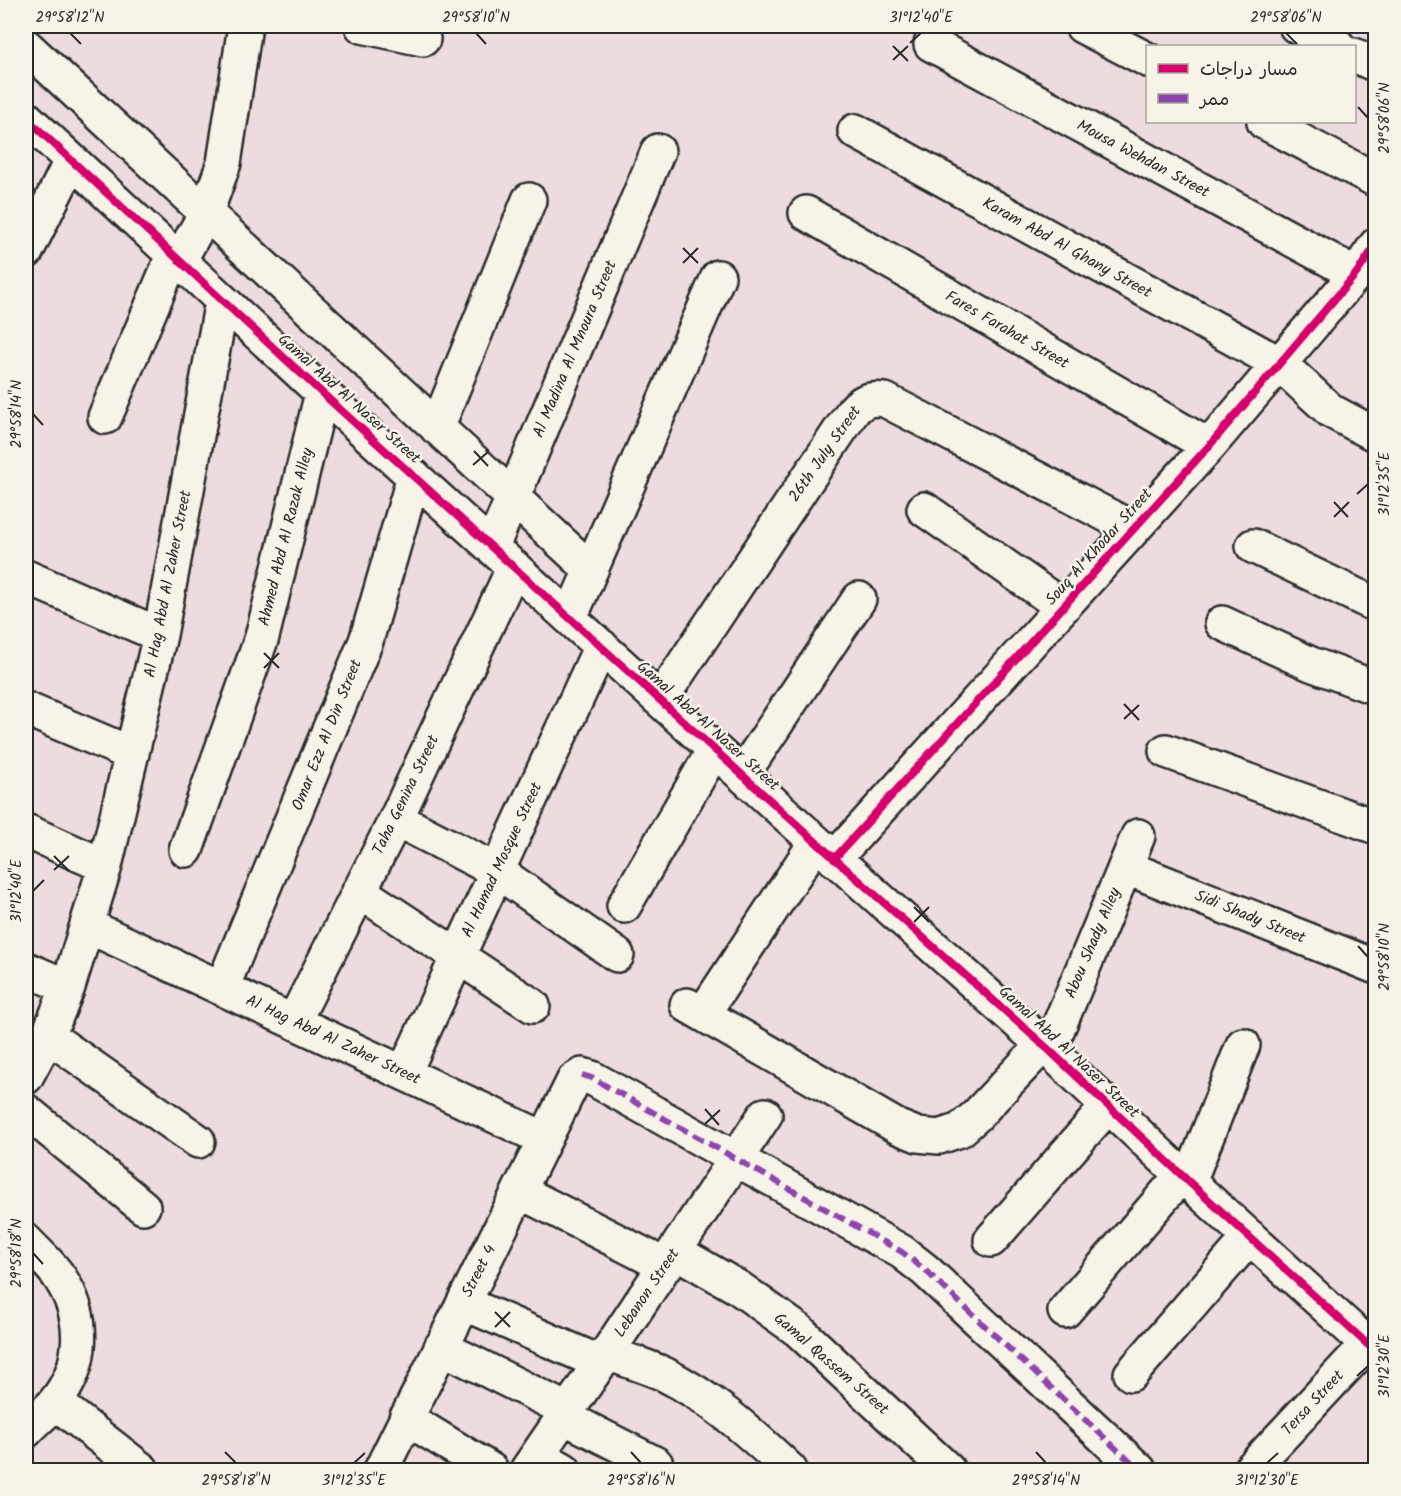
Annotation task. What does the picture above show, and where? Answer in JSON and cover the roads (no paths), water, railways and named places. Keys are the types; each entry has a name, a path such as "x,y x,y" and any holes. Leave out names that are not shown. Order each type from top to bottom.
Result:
{"street":[{"path":"105,417 176,258 206,213 224,163 245,26"},
{"path":"362,26 423,39"},
{"path":"1082,26 1146,59"},
{"path":"1296,26 1336,45"},
{"name":"Mousa Wehdan Street","path":"930,44 1356,274"},
{"path":"26,46 591,570"},
{"path":"1356,56 1376,65"},
{"name":"Gamal Abd Al Naser Street","path":"26,118 322,393 742,776 1046,1048 1250,1238 1373,1344"},
{"path":"1266,123 1376,180"},
{"name":"Karam Abd Al Ghany Street","path":"855,131 1280,364 1331,411 1376,435"},
{"name":"Al Madina Al Mnoura Street","path":"503,557 513,498 658,151"},
{"path":"26,252 71,160"},
{"path":"437,428 529,200"},
{"name":"Fares Farahat Street","path":"806,213 1209,446"},
{"name":"Souq Al Khodar Street","path":"1046,1048 960,1130 939,1137 918,1135 898,1127 695,1010 825,851 1063,607 1209,446 1356,274 1376,245"},
{"path":"570,618 718,277"},
{"name":"Al Hag Abd Al Zaher Street","path":"26,1077 48,1036 68,987 105,866 160,635 222,301"},
{"name":"Ahmed Abd Al Razak Alley","path":"186,850 262,637 322,393"},
{"name":"26th July Street","path":"660,700 861,402 873,398 885,400 1134,529"},
{"name":"Omar Ezz Al Din Street","path":"222,988 366,641 414,476"},
{"path":"924,509 1063,607"},
{"path":"1253,546 1376,605"},
{"name":"Taha Genina Street","path":"294,1022 396,819 503,557"},
{"path":"26,577 160,635"},
{"path":"742,776 859,599"},
{"path":"1222,623 1311,664 1376,688"},
{"name":"Al Hamad Mosque Street","path":"404,1073 601,646"},
{"path":"26,709 132,754"},
{"path":"624,906 714,750"},
{"path":"1166,751 1376,827"},
{"path":"396,819 497,871 617,956"},
{"path":"26,831 105,866"},
{"name":"Abou Shady Alley","path":"1046,1048 1138,836"},
{"name":"Sidi Shady Street","path":"1125,867 1376,967"},
{"path":"359,891 533,1006"},
{"name":"Al Hag Abd Al Zaher Street","path":"88,926 545,1139"},
{"path":"26,969 68,987"},
{"path":"48,1036 198,1141"},
{"path":"1065,1311 1185,1179 1243,1045"},
{"name":"Street 4","path":"381,1470 574,1080 582,1075 588,1075 736,1159"},
{"path":"991,1240 1108,1106"},
{"path":"26,1111 143,1207"},
{"name":"Lebanon Street","path":"543,1465 566,1414 765,1115"},
{"path":"736,1159 890,1245 914,1261 1139,1470"},
{"name":"Gamal Qassem Street","path":"519,1191 739,1288 798,1330 948,1470"},
{"path":"1131,1374 1250,1238"},
{"path":"26,1241 60,1277 75,1307 80,1341 73,1373 55,1402 26,1431"},
{"path":"464,1302 604,1358 664,1374 716,1405 790,1470"},
{"name":"Tersa Street","path":"1250,1470 1373,1344"},
{"path":"441,1347 656,1464"},
{"path":"55,1402 142,1470"},
{"path":"406,1418 491,1470"}]}
